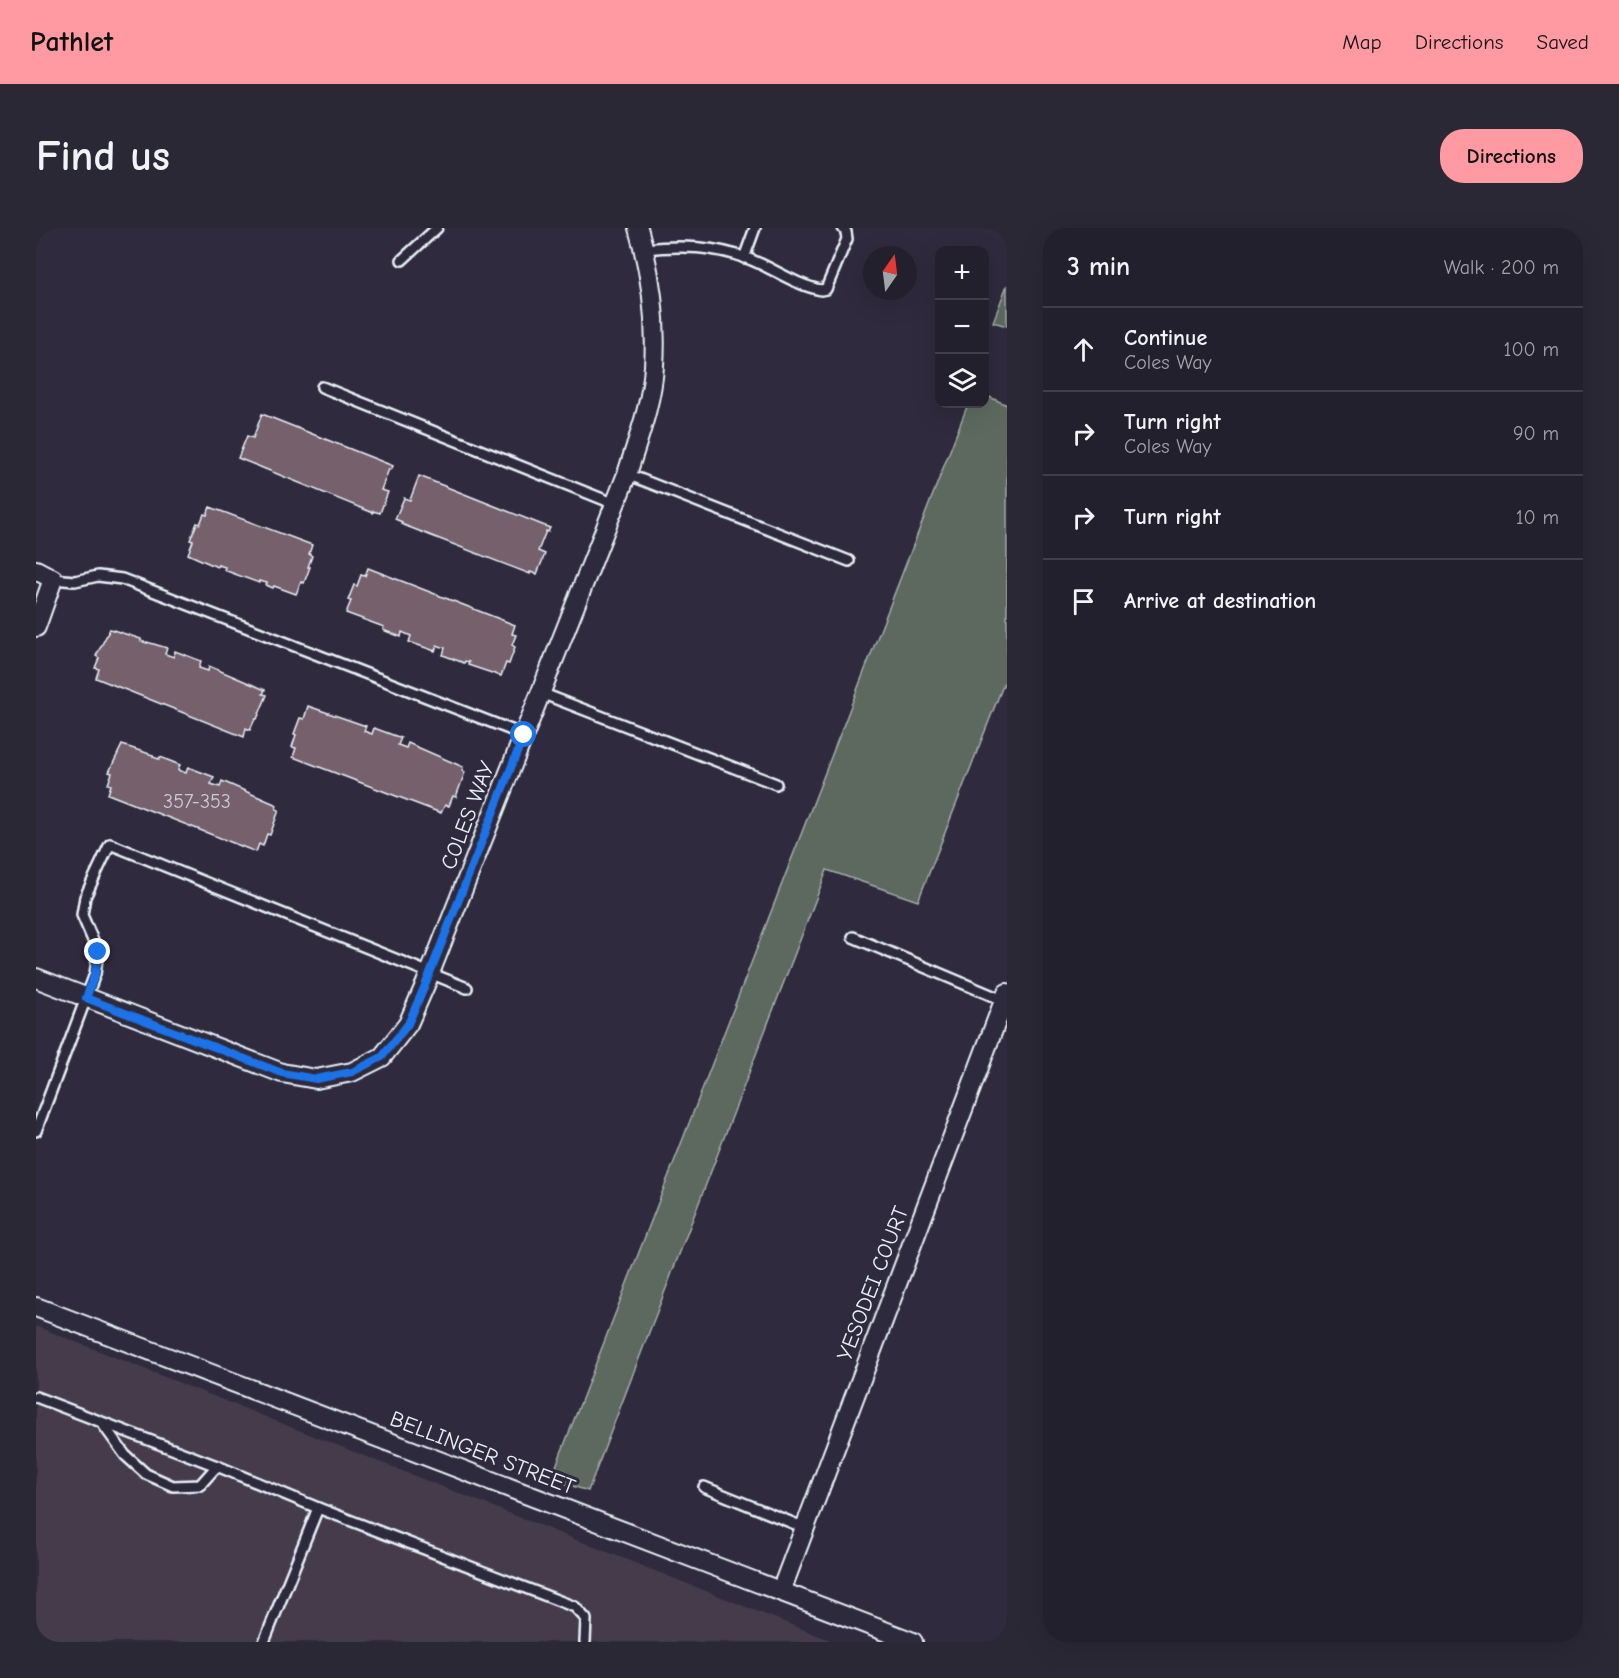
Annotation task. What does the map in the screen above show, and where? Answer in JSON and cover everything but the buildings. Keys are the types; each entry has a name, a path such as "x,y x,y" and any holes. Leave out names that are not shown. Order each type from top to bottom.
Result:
{"street":[{"name":"COLES WAY","path":"36,978 282,1073 316,1079 352,1072 382,1057 408,1024 430,974 627,474 643,425 654,367 653,301 638,228"},
{"path":"36,570 53,579 36,627"},
{"name":"YESODEI COURT","path":"781,1591 1006,999"},
{"name":"BELLINGER STREET","path":"36,1306 912,1642"}],"lane":[{"path":"402,260 437,228"},
{"path":"744,258 755,228"},
{"path":"644,249 680,245 725,251 815,289 826,289 847,238 843,228"},
{"path":"322,387 615,504"},
{"path":"627,474 849,561"},
{"path":"53,579 75,581 98,576 122,579 524,735"},
{"path":"541,693 776,784"},
{"path":"36,1131 95,974 98,952 82,915 85,897 110,844 467,988"},
{"path":"853,937 1006,999"},
{"path":"36,1397 575,1607 586,1619 585,1642"},
{"path":"102,1423 125,1455 146,1474 173,1486 200,1485 217,1466"},
{"path":"704,1487 805,1528"},
{"path":"264,1642 318,1508"}],"shaded area":[{"path":"36,1326 835,1642 36,1642"}],"green space":[{"path":"1007,285 1007,326 993,322"},
{"path":"989,397 1007,405 1007,684 1004,683 918,901 827,870 588,1491 551,1479 966,408 989,408"}],"route":[{"path":"98,952 95,974 86,998 282,1073 316,1079 352,1072 382,1057 408,1024 524,735"}]}
